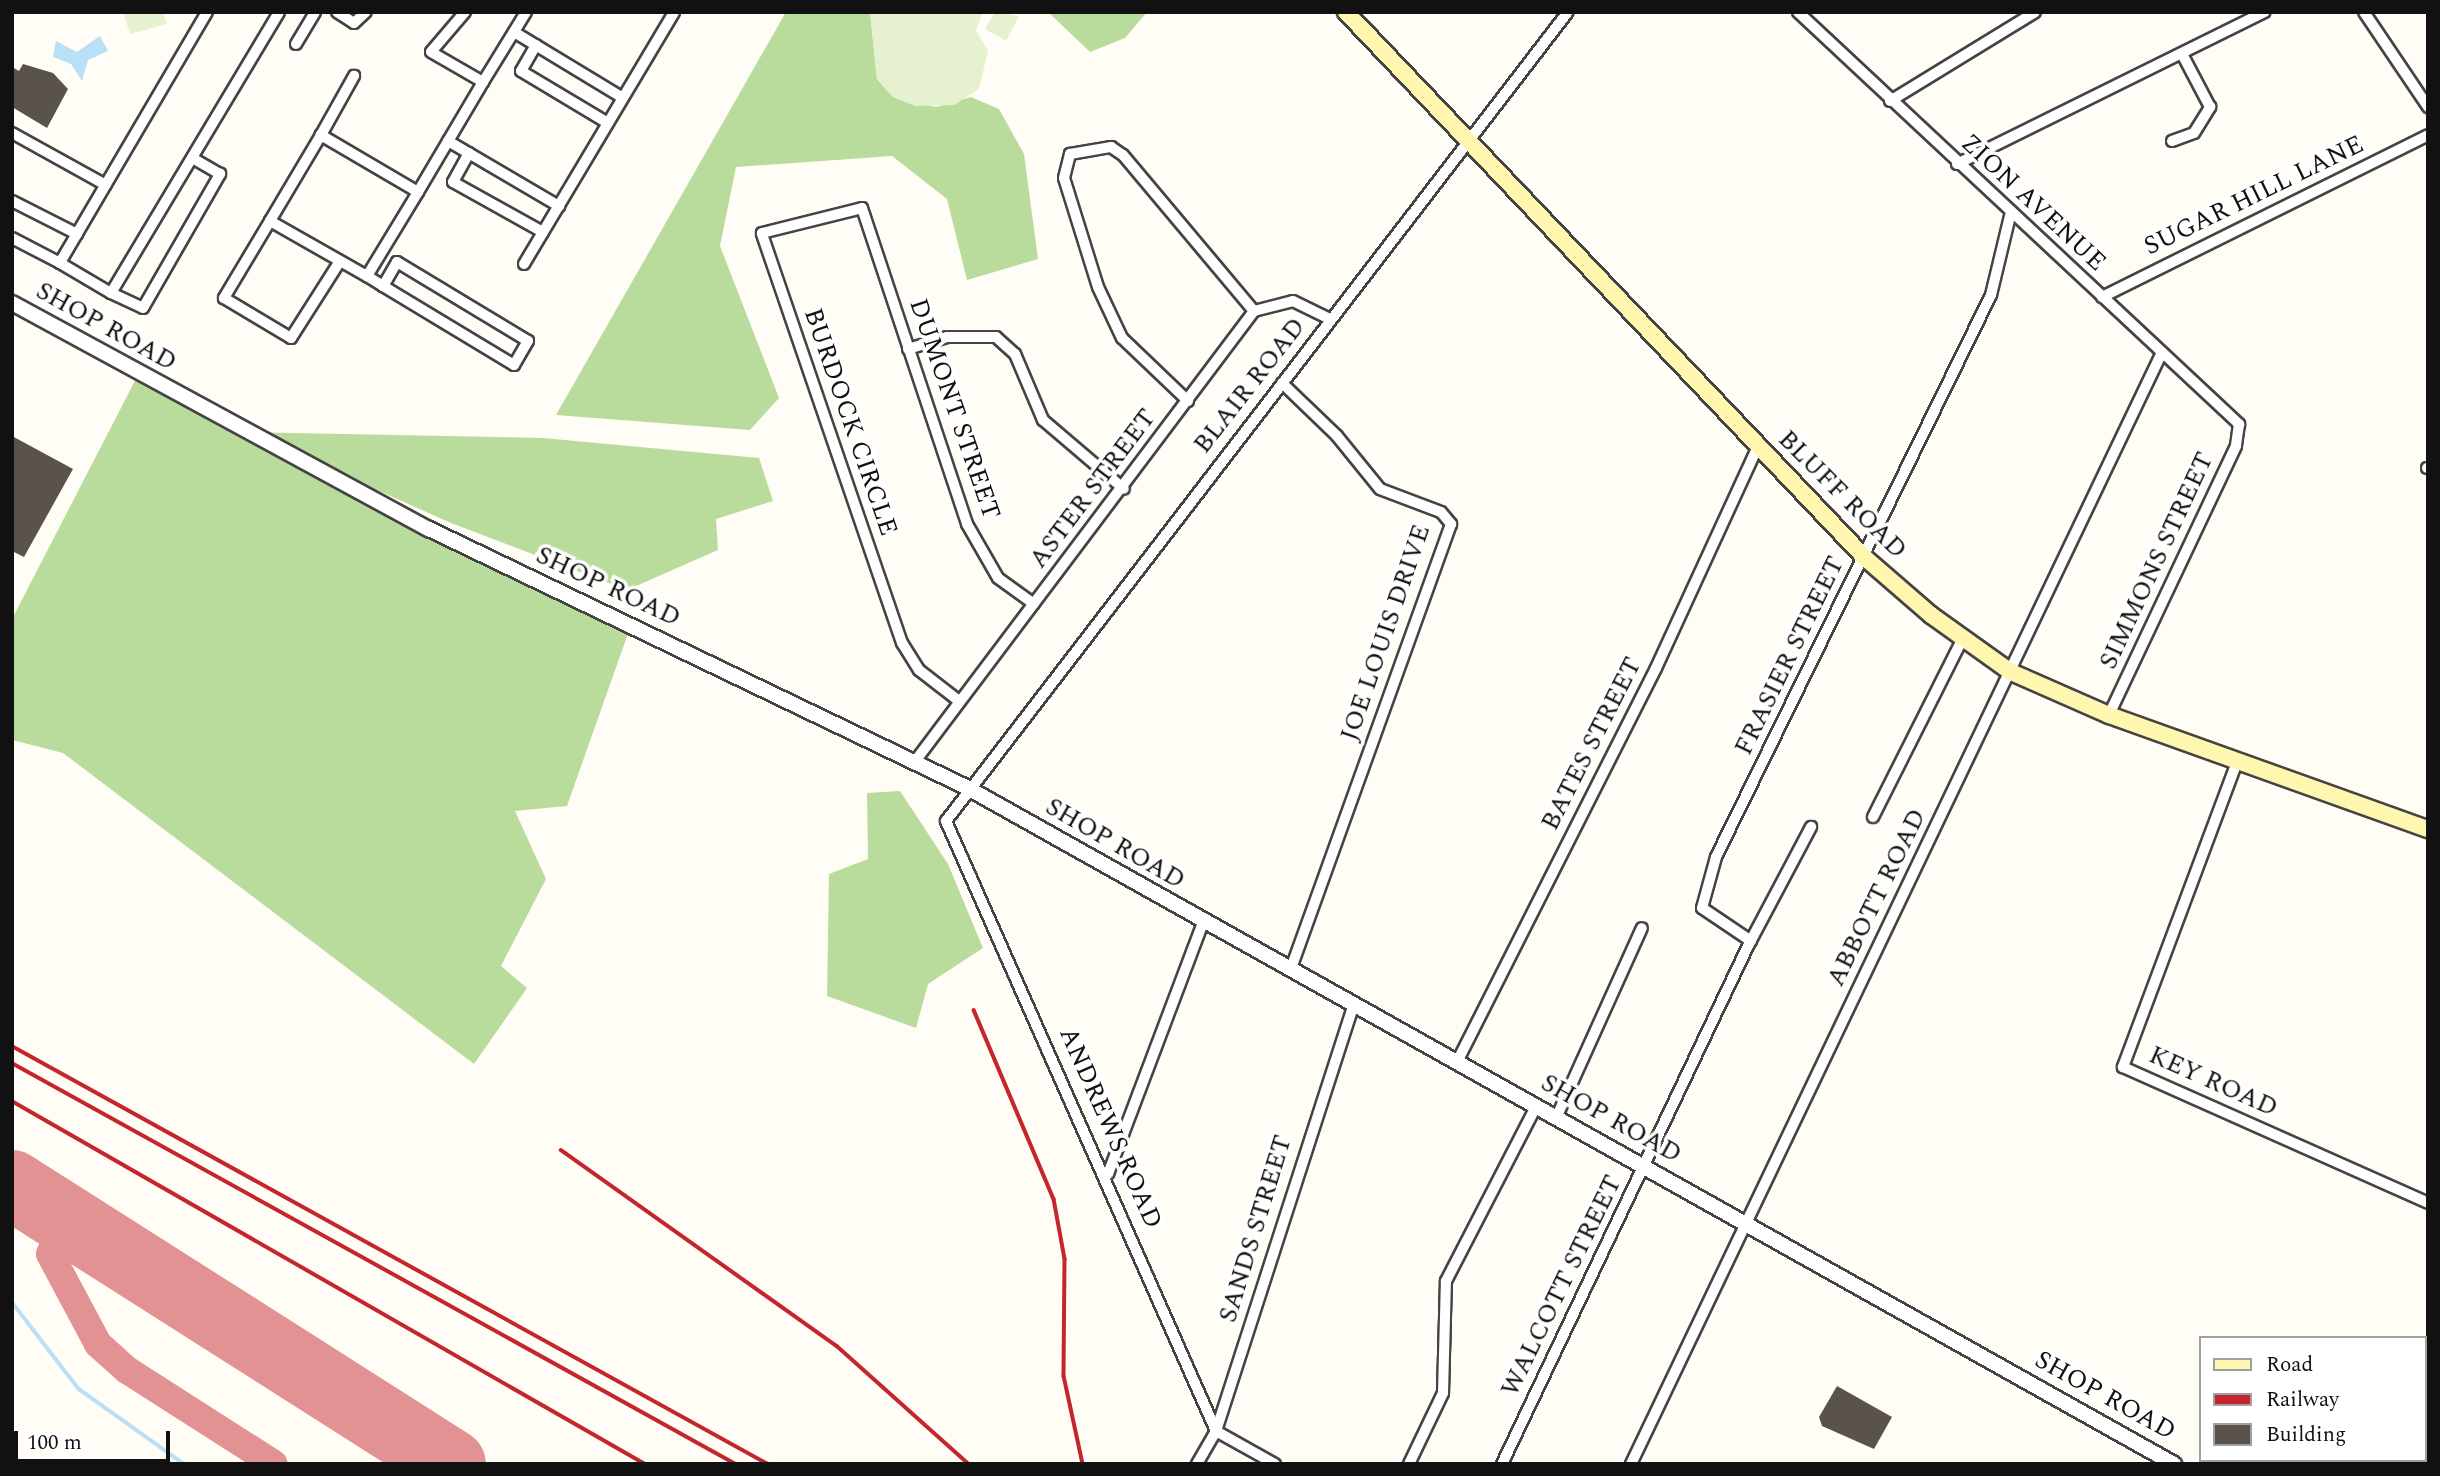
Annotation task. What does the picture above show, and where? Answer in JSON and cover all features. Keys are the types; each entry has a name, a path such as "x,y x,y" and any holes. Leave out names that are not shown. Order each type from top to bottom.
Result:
{"main road":[{"name":"BLUFF ROAD","path":"1346,12 1864,557 1963,638 2011,672 2109,715 2428,829"}],"street":[{"path":"60,263 207,12"},
{"path":"111,293 279,12"},
{"path":"296,44 315,12"},
{"path":"337,12 354,23 366,12"},
{"path":"465,12 431,52 483,82"},
{"path":"367,276 526,12"},
{"path":"524,264 674,12"},
{"name":"BLAIR ROAD","path":"967,787 1568,12"},
{"name":"ZION AVENUE","path":"1798,12 2010,216 2239,424"},
{"path":"1890,101 2035,12"},
{"path":"1957,164 2265,12"},
{"path":"2364,12 2428,107"},
{"path":"514,32 623,98"},
{"path":"536,46 521,71 608,123"},
{"path":"2172,141 2194,133 2210,107 2182,54"},
{"path":"340,261 291,338 224,298 354,76"},
{"path":"12,133 106,185"},
{"path":"321,135 418,192"},
{"name":"SUGAR HILL LANE","path":"2102,297 2428,135"},
{"path":"448,141 559,206"},
{"path":"1188,401 1122,338 1098,287 1064,178 1070,154 1111,147 1123,155 1254,311 1293,302 1331,319"},
{"path":"469,153 453,182 543,232"},
{"path":"12,238 143,308 220,174 192,158"},
{"path":"12,201 77,234"},
{"name":"DUMONT STREET","path":"862,208 908,349 983,558 998,578 1034,604"},
{"name":"BURDOCK CIRCLE","path":"862,208 762,233 902,643 919,670 959,701"},
{"name":"FRASIER STREET","path":"1751,941 1712,918 1702,895 1991,295 2010,216"},
{"path":"270,221 514,365 528,341 397,262 383,286"},
{"name":"SHOP ROAD","path":"12,303 429,529 916,760 967,787 1203,923 1291,969 1353,1006 1458,1060 2174,1464"},
{"name":"ASTER STREET","path":"916,760 1124,489 1254,311"},
{"path":"908,349 947,337 996,337 1015,354 1043,420 1064,444 1124,489"},
{"name":"ABBOTT ROAD","path":"1631,1464 2162,352"},
{"name":"JOE LOUIS DRIVE","path":"1282,383 1337,436 1380,489 1441,512 1451,524 1291,969"},
{"name":"SIMMONS STREET","path":"2109,715 2236,446 2239,424"},
{"name":"BATES STREET","path":"1458,1060 1656,668 1758,446"},
{"path":"1873,817 1963,638"},
{"name":"KEY ROAD","path":"2237,762 2123,1066 2428,1203"},
{"name":"ANDREWS ROAD","path":"967,787 946,821 1108,1174 1216,1431"},
{"name":"WALCOTT STREET","path":"1502,1464 1751,941 1811,827"},
{"path":"1108,1174 1203,923"},
{"path":"1557,1116 1642,928"},
{"name":"SANDS STREET","path":"1197,1464 1216,1431 1353,1006"},
{"path":"1409,1464 1443,1393 1446,1281 1537,1105"},
{"path":"1216,1431 1275,1464"}],"green space":[{"path":"123,12 163,12 167,24 130,34"},
{"path":"786,12 870,12 877,79 893,97 936,107 971,97 999,109 1024,154 1038,259 967,280 947,199 892,156 736,167 720,246 779,398 750,430 556,415"},
{"path":"870,12 983,12 976,30 988,51 979,89 954,105 915,106 893,97 877,79"},
{"path":"995,12 1019,16 1006,41 985,29"},
{"path":"1048,12 1147,12 1125,38 1090,52"},
{"path":"139,373 246,432 543,438 759,458 773,501 716,519 718,550 627,590 451,523 260,438 631,625 567,806 515,811 546,879 501,966 527,988 474,1064 63,753 12,740 12,619"},
{"path":"900,791 948,864 983,948 928,984 916,1028 827,996 829,874 868,859 867,793"}],"water":[{"path":"100,36 108,51 88,60 82,81 71,64 53,57 56,41 77,52"}],"building":[{"path":"23,64 53,73 68,89 47,128 12,107 12,67 19,71"},
{"path":"12,436 73,469 24,557 12,551"},
{"path":"1837,1386 1892,1417 1874,1449 1822,1426 1819,1417"}],"waterway":[{"path":"12,1302 79,1389 184,1464"}],"taxiway":[{"path":"65,1219 50,1254 98,1344 127,1370 274,1464"},
{"path":"409,1464 421,1445"}],"runway":[{"path":"12,1185 451,1464"}],"railway":[{"path":"974,1010 1054,1199 1065,1259 1064,1376 1083,1464"},
{"path":"12,1046 768,1464"},
{"path":"12,1063 736,1464"},
{"path":"12,1101 645,1464"},
{"path":"561,1150 837,1346 969,1464"}]}
